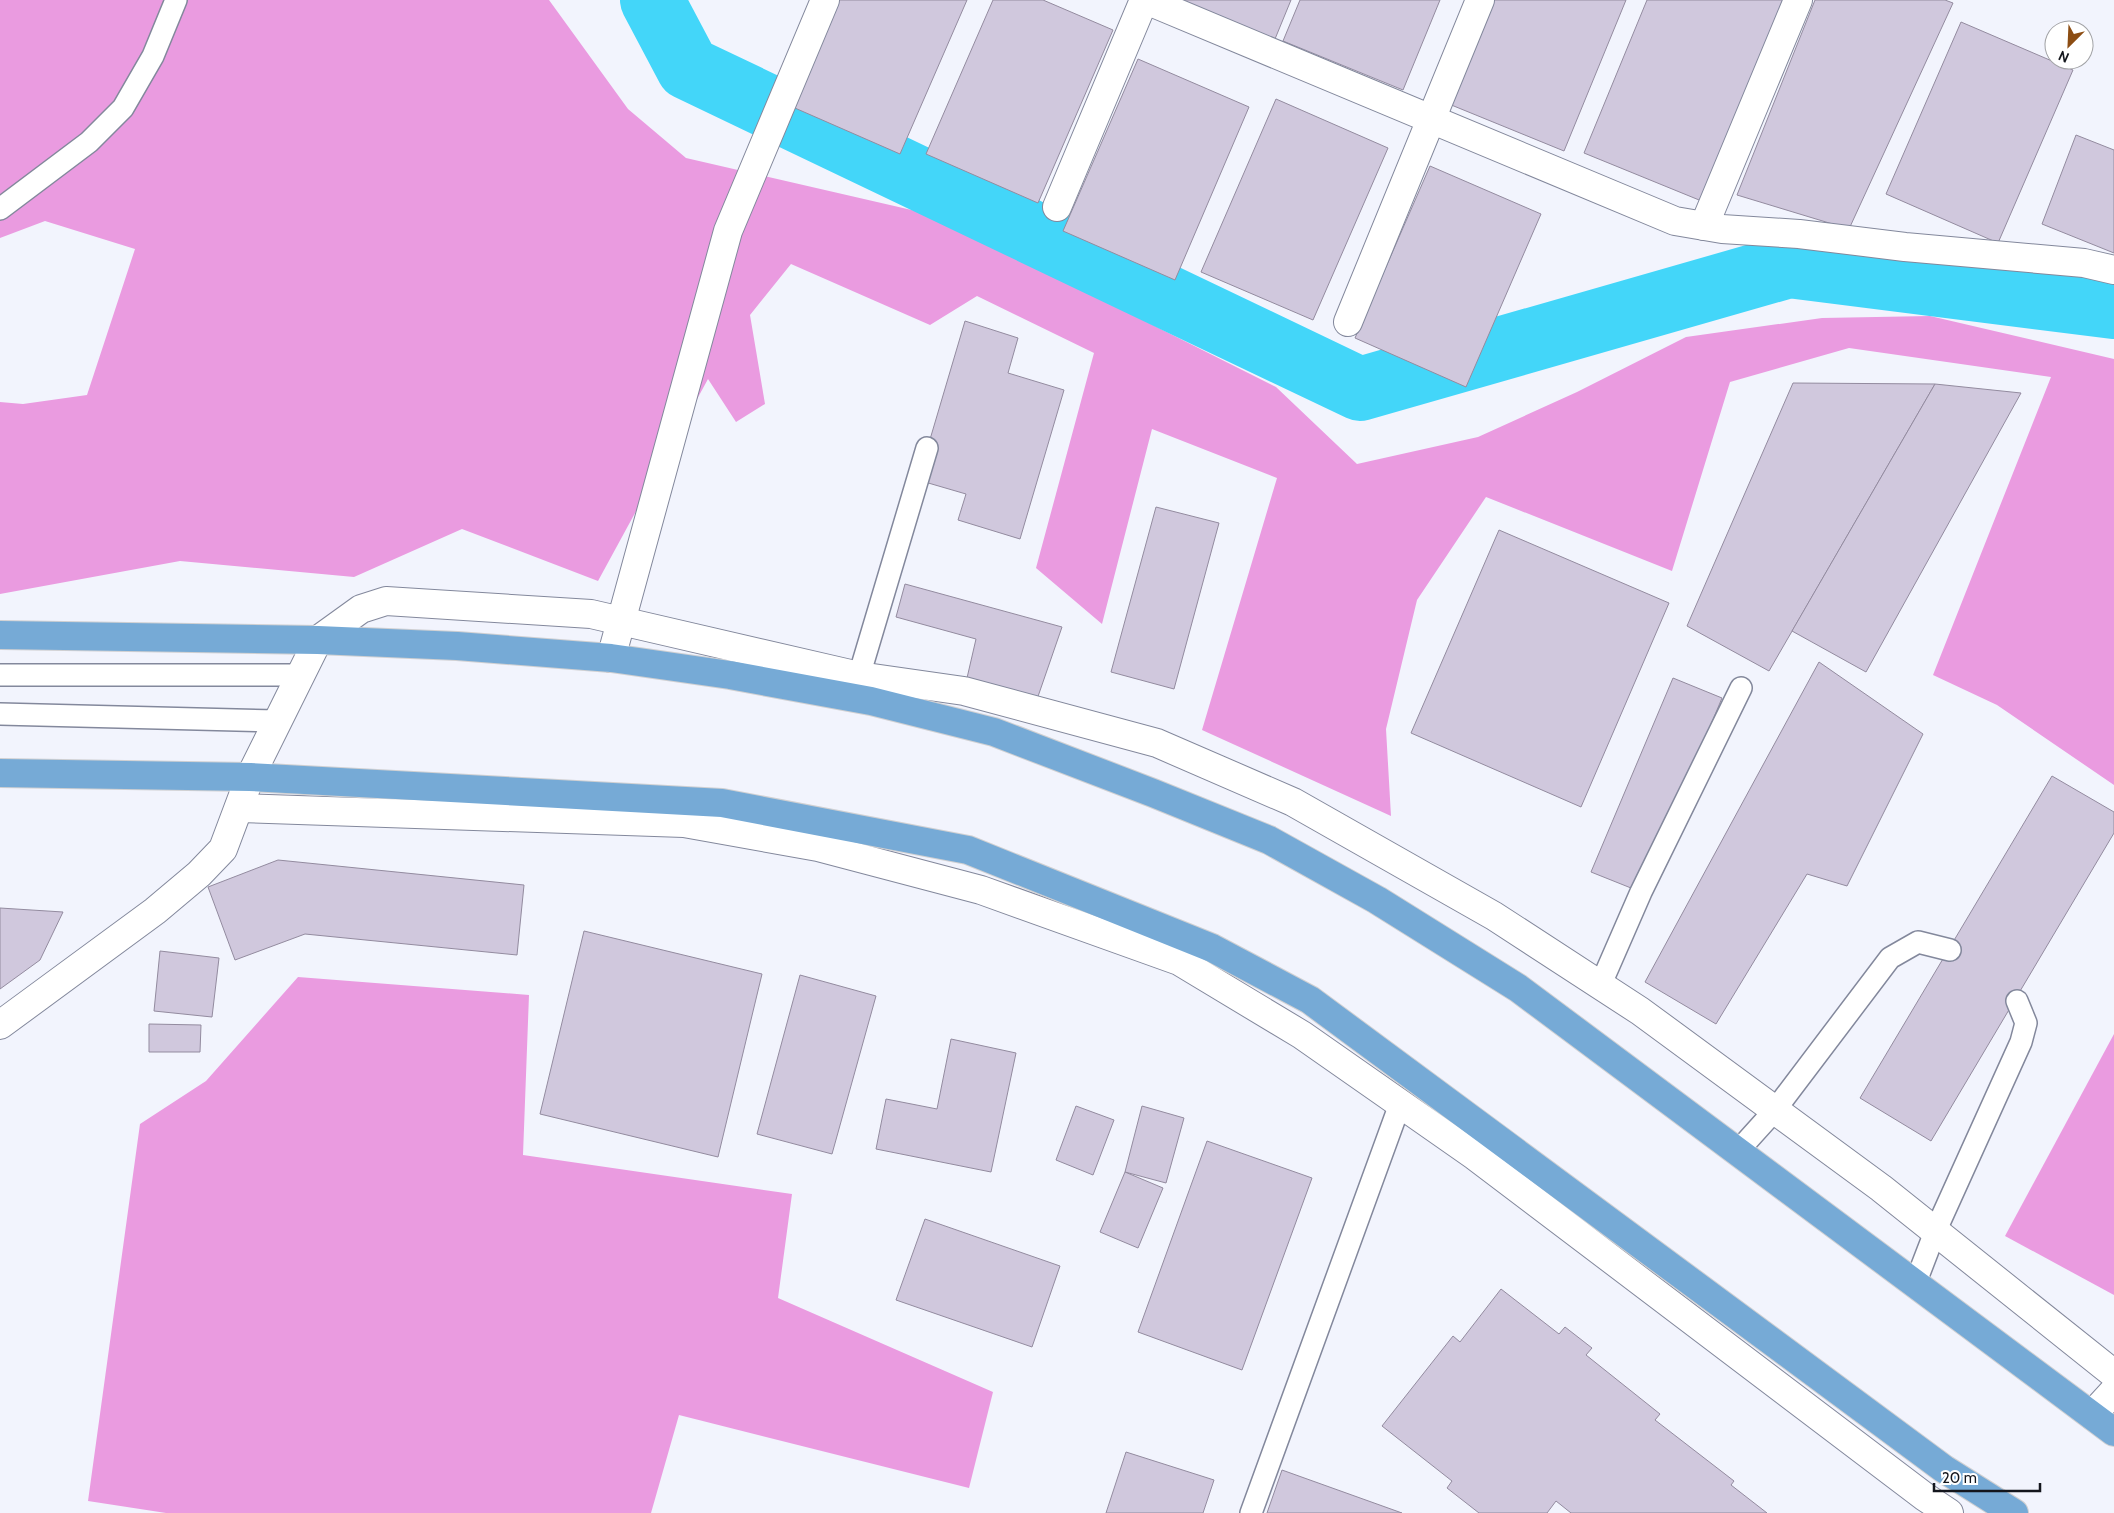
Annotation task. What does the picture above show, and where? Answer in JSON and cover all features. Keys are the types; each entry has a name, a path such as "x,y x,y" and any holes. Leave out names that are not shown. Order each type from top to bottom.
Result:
{"highway":[{"path":"0,635 318,640 457,646 611,658 730,675 871,701 994,732 1269,840 1377,900 1518,988 2114,1432"},
{"path":"0,773 250,778 722,803 968,850 1212,948 1310,1000 1944,1469 2014,1513"}],"street":[{"path":"611,658 728,231 825,0"},
{"path":"1057,207 1145,0 1675,221 1704,226 1799,234 1906,247 2084,263 2114,270"},
{"path":"1348,322 1480,0"},
{"path":"1704,226 1798,0"},
{"path":"0,1025 155,911 199,874 223,849 250,778 318,640 361,609 386,601 591,614 859,676 964,691 1157,743 1293,802 1494,916 1640,1011 1881,1188 2114,1374"},
{"path":"239,808 684,823 818,847 981,890 1179,961 1302,1035 1475,1156 1919,1505 1949,1513"},
{"path":"2092,1416 2114,1390"},
{"path":"1919,1505 1944,1469"}],"lane":[{"path":"0,209 90,142 123,108 153,56 176,0"},
{"path":"859,676 927,448"},
{"path":"0,674 301,675"},
{"path":"1600,986 1640,892 1740,688"},
{"path":"0,714 277,721"},
{"path":"1738,1151 1775,1110 1890,958 1918,942 1950,950"},
{"path":"1915,1284 1935,1232 2021,1042 2026,1023 2016,1001"},
{"path":"1251,1513 1400,1104"}],"shaded area":[{"path":"0,0 549,0 628,109 686,158 916,211 1087,292 1276,387 1357,464 1478,437 1577,392 1686,337 1822,318 1930,316 2114,359 2114,785 1997,705 1933,675 2051,377 1849,348 1730,382 1672,571 1486,497 1417,600 1386,729 1391,816 1202,730 1277,478 1152,429 1102,624 1036,568 1094,353 977,296 930,325 791,264 750,315 765,404 736,422 708,379 598,581 462,529 354,577 180,561 0,594 0,402 23,404 87,395 135,249 45,221 0,238"},
{"path":"298,977 529,995 523,1155 792,1194 778,1298 993,1392 969,1488 679,1415 651,1513 166,1513 88,1501 140,1124 206,1081"},
{"path":"2114,1034 2114,1295 2005,1236"}],"building":[{"path":"834,0 967,0 900,154 788,105"},
{"path":"993,0 1043,0 1113,30 1038,203 926,154"},
{"path":"1181,0 1291,0 1275,39"},
{"path":"1300,0 1440,0 1403,90 1283,41"},
{"path":"1486,0 1626,0 1564,151 1444,102"},
{"path":"1647,0 1787,0 1704,202 1584,153"},
{"path":"1815,0 1945,0 1953,3 1849,229 1737,195"},
{"path":"1961,22 2044,58 2044,70 2073,70 1998,243 1886,194"},
{"path":"1138,59 1249,107 1175,280 1063,231"},
{"path":"1276,99 1388,148 1313,320 1201,272"},
{"path":"2076,135 2114,150 2114,253 2042,224"},
{"path":"1430,166 1541,214 1466,387 1355,338"},
{"path":"965,321 1018,338 1008,373 1064,390 1020,539 958,520 966,494 918,480"},
{"path":"1793,383 1935,384 1769,671 1687,626"},
{"path":"1935,384 2021,393 1866,672 1792,631"},
{"path":"1156,507 1219,523 1174,689 1111,672"},
{"path":"1499,530 1669,603 1581,807 1411,733"},
{"path":"905,584 1062,627 1034,708 964,691 976,639 896,617"},
{"path":"1819,662 1923,734 1847,886 1807,874 1716,1024 1645,982"},
{"path":"1673,678 1722,698 1641,892 1591,872"},
{"path":"2052,776 2114,812 2114,833 1931,1141 1860,1098"},
{"path":"278,860 524,885 517,955 305,934 235,960 208,887"},
{"path":"0,908 63,912 40,960 0,989"},
{"path":"584,931 762,974 718,1157 540,1114"},
{"path":"160,951 219,958 212,1017 154,1011"},
{"path":"800,975 876,996 832,1154 757,1134"},
{"path":"149,1024 201,1025 200,1052 149,1052"},
{"path":"951,1039 1016,1053 991,1172 876,1149 886,1099 937,1109"},
{"path":"1076,1106 1114,1120 1093,1175 1056,1160"},
{"path":"1142,1106 1184,1118 1166,1183 1125,1172"},
{"path":"1207,1141 1312,1178 1242,1370 1138,1332"},
{"path":"1125,1172 1163,1188 1138,1248 1100,1232"},
{"path":"925,1219 1060,1266 1032,1347 896,1300"},
{"path":"1501,1289 1559,1334 1565,1327 1592,1348 1586,1355 1660,1414 1655,1420 1734,1481 1731,1485 1767,1513 1571,1513 1556,1501 1547,1513 1479,1513 1447,1488 1452,1481 1382,1426 1453,1336 1460,1342"},
{"path":"1126,1452 1214,1480 1203,1513 1106,1513"},
{"path":"1282,1470 1402,1513 1267,1513"}],"waterway":[{"path":"652,0 688,68 1360,389 1789,266 2114,307"}]}
